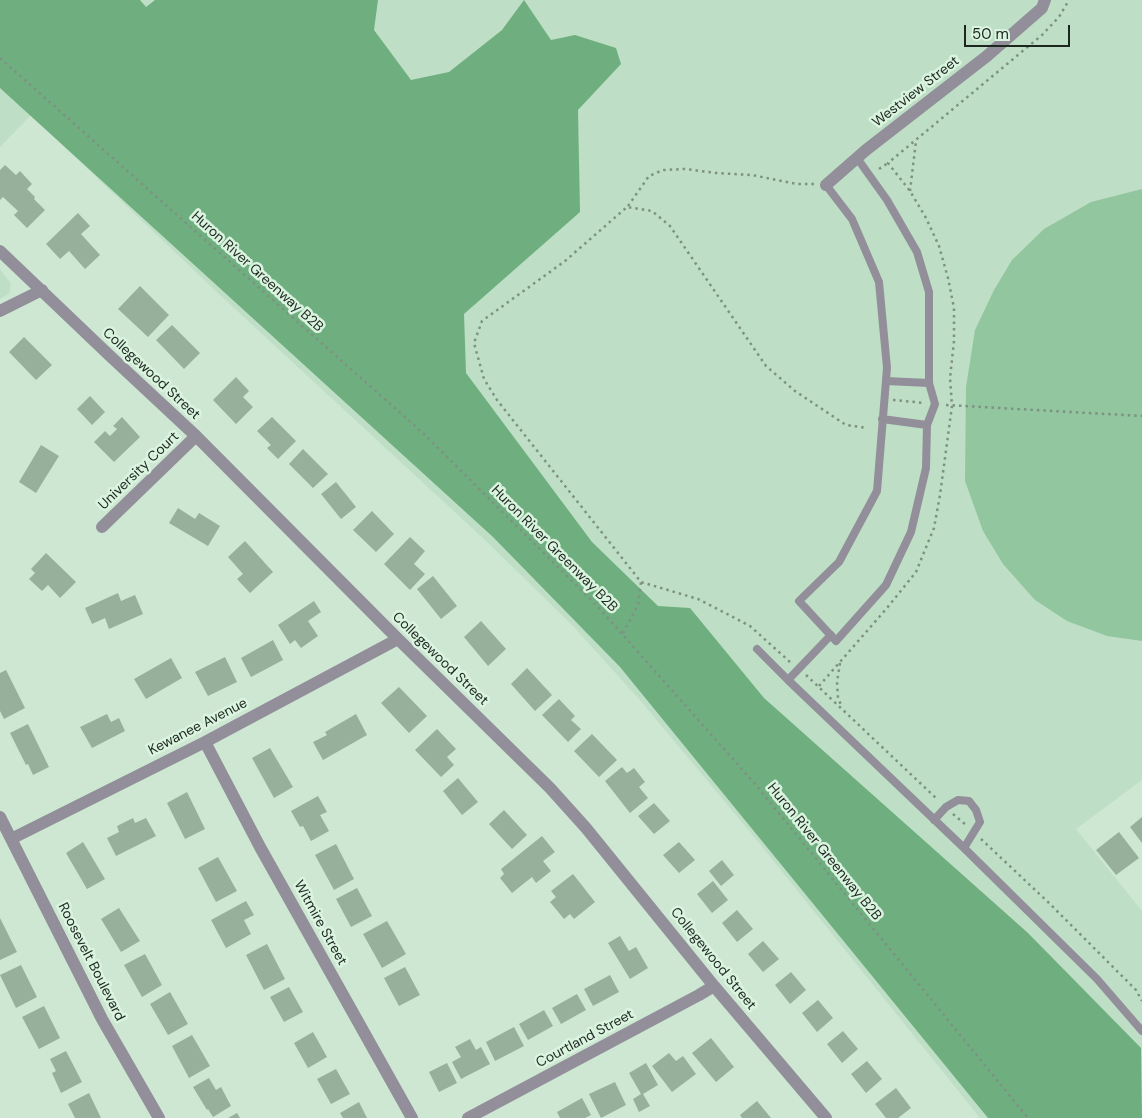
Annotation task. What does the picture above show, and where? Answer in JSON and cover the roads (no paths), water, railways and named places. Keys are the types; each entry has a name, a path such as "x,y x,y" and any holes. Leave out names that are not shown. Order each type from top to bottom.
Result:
{"street":[{"name":"Westview Street","path":"826,185 857,158 987,56 1042,8 1045,0"},
{"name":"Collegewood Street","path":"0,251 196,436 398,640 550,788 586,828 714,986 826,1118"},
{"path":"0,311 42,290"},
{"name":"University Court","path":"102,527 196,436"},
{"name":"Kewanee Avenue","path":"11,839 205,742 398,640"},
{"name":"Witmire Street","path":"205,742 260,847 412,1118"},
{"name":"Roosevelt Boulevard","path":"0,817 102,1019 159,1118"},
{"name":"Courtland Street","path":"468,1118 714,986"}],"lane":[{"path":"826,185 852,219 879,282 887,368 877,491 839,562 799,600 836,641 886,585 911,532 926,468 927,425 935,404 929,383 929,292 917,252 887,200 857,158"},
{"path":"886,381 929,383"},
{"path":"882,420 927,425"},
{"path":"788,680 831,635"},
{"path":"757,649 1097,979 1142,1031"},
{"path":"934,820 946,807 958,800 969,801 976,810 980,822 964,848"}]}
